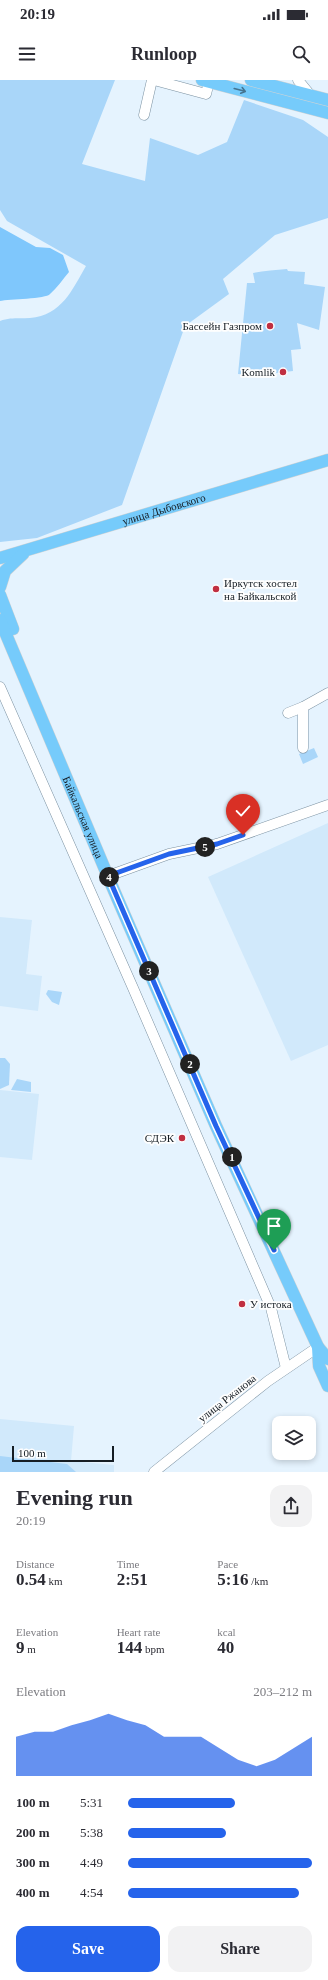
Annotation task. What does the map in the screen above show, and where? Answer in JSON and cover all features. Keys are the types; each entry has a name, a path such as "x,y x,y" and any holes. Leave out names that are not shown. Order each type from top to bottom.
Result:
{"main road":[{"path":"251,80 271,83 286,89 328,100"},
{"path":"205,81 328,113"},
{"path":"283,101 286,89"},
{"name":"улица Дыбовского","path":"0,558 328,460"},
{"path":"0,552 23,552"},
{"path":"0,587 5,571 23,552"},
{"path":"0,595 2,604 21,646 23,672"},
{"name":"Байкальская улица","path":"0,620 216,1126 318,1347"},
{"path":"318,1347 328,1359"},
{"path":"318,1347 319,1366 328,1386"}],"street":[{"path":"144,114 153,80 206,94 205,81"},
{"path":"298,80 312,96"},
{"path":"0,687 133,988 265,1295 270,1308 286,1368"},
{"path":"288,713 303,707 328,693"},
{"path":"303,707 304,748"},
{"path":"108,876 169,854 217,844 328,805"},
{"name":"улица Ржанова","path":"158,1471 286,1368 318,1347"}],"shaded area":[{"path":"0,80 115,80 82,164 145,181 150,138 198,155 227,142 244,100 303,120 328,137 328,218 275,235 223,279 229,294 185,326 122,505 37,538 0,542 0,321 41,316 58,307 71,292 86,266 7,221 0,210"},
{"path":"0,227 36,247 50,248 63,255 69,272 50,294 42,297 0,301"},
{"name":"Бассейн Газпром","path":"287,269 288,271 305,272 304,284 325,287 319,330 297,323 301,349 291,350 293,371 276,373 276,370 273,370 272,377 238,374 247,283 255,283 253,273"},
{"path":"314,748 318,757 303,764 299,754"},
{"path":"328,823 328,1045 291,1061 208,877"},
{"path":"0,917 32,920 26,974 42,976 38,1011 0,1006"},
{"path":"48,990 62,992 59,1005 52,1002 46,994"},
{"path":"0,1058 5,1058 10,1064 9,1085 0,1089"},
{"path":"17,1079 31,1082 31,1092 11,1090"},
{"path":"0,1090 39,1094 32,1160 0,1157"},
{"path":"0,1419 74,1426 71,1461 114,1465 114,1472 0,1472"},
{"path":"0,1456 67,1464 76,1472 0,1472"}],"place":[{"name":"Бассейн Газпром","path":"270,326"},
{"name":"Komlik","path":"283,372"},
{"name":"Иркутск хостел на Байкальской","path":"216,589"},
{"name":"СДЭК","path":"182,1138"},
{"name":"У истока","path":"242,1304"}],"route":[{"path":"243,835 217,844 169,854 108,876 176,1030 216,1126 274,1250"}]}
